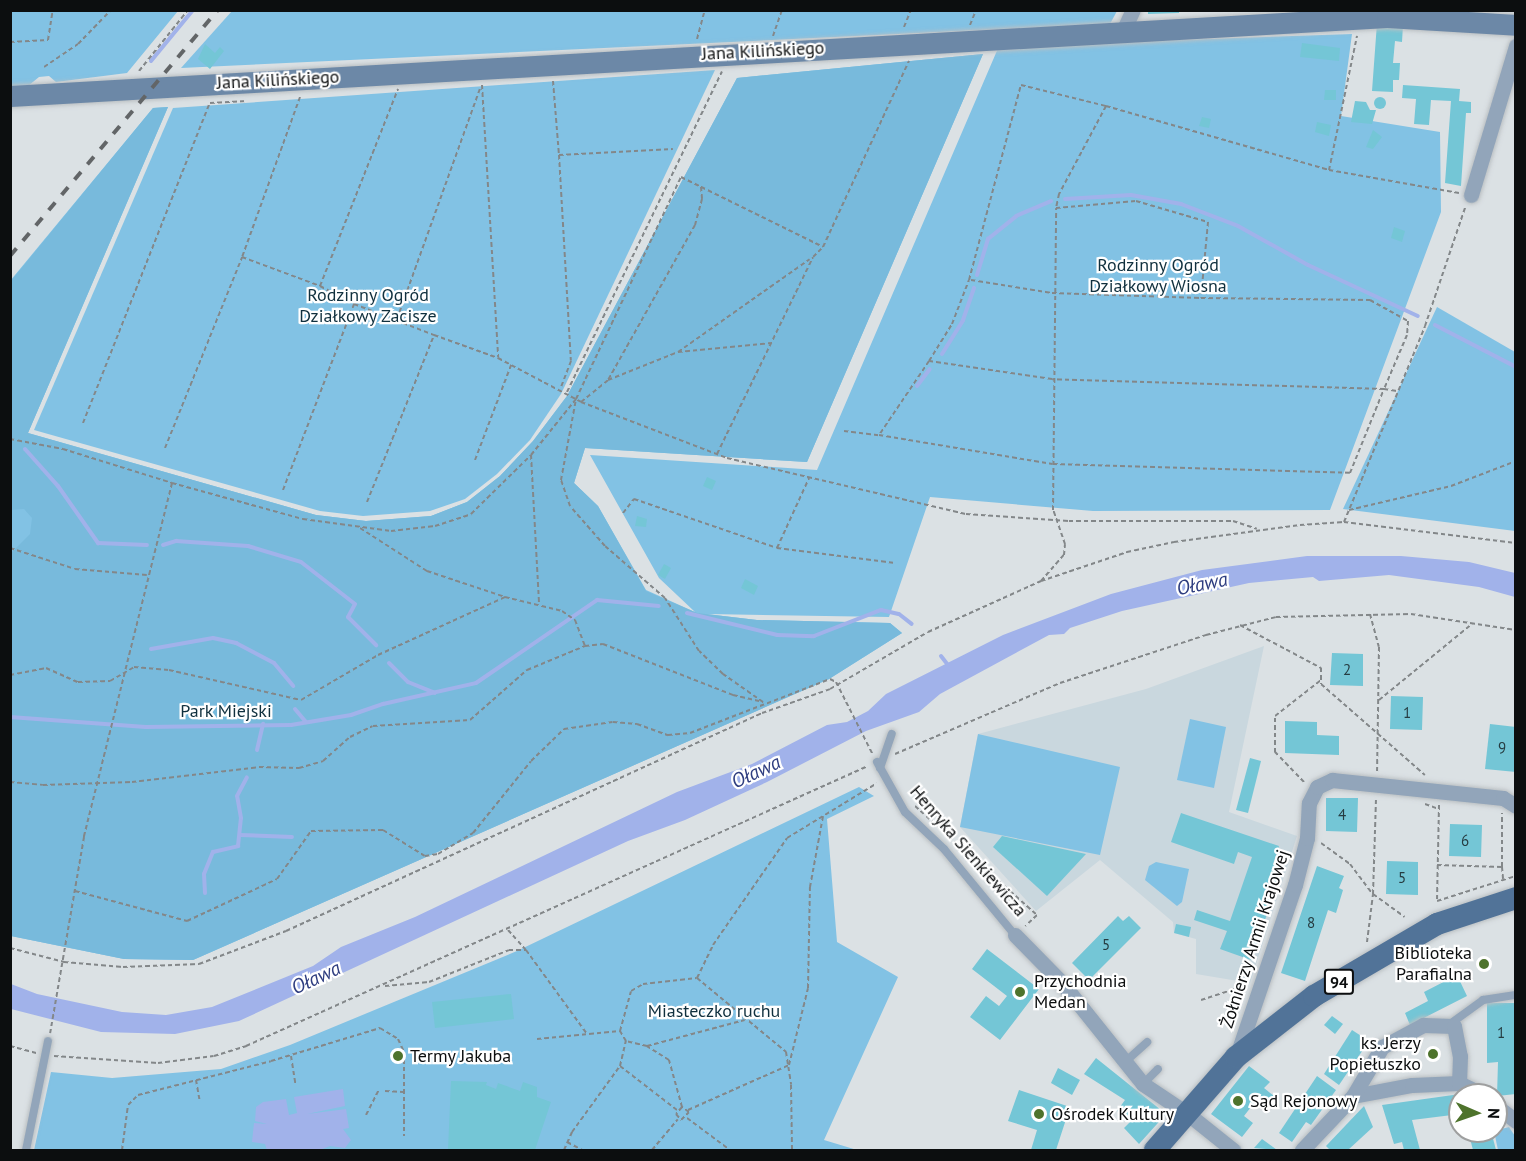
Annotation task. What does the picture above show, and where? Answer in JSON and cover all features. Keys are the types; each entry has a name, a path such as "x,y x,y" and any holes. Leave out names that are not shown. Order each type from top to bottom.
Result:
{"main road":[{"name":"94","path":"1155,1150 1236,1057 1314,996 1437,924 1509,888"}],"street":[{"path":"1123,30 1133,10"},
{"name":"Jana Kilińskiego","path":"10,96 127,89 305,90 724,54 1347,15 1489,16 1515,25"},
{"path":"1471,195 1515,45"},
{"name":"Żołnierzy Armii Krajowej","path":"1236,1057 1295,885 1313,791 1327,780 1377,784 1509,802"},
{"name":"Henryka Sienkiewicza","path":"1015,935 1062,983 1143,1084 1188,1114 1233,1150"},
{"path":"1302,1150 1353,1096 1382,1047 1423,1025 1449,1024 1458,1033 1459,1083"},
{"path":"1353,1096 1412,1085 1448,1083"}],"lane":[{"path":"880,764 892,734"},
{"name":"Henryka Sienkiewicza","path":"880,764 891,792 1015,935"},
{"path":"1449,1024 1483,1000 1515,995"},
{"path":"26,1150 48,1041"},
{"path":"1125,1062 1147,1042"},
{"path":"1143,1084 1158,1069"}],"path":[{"path":"10,42 48,40 53,10"},
{"path":"44,67 78,44 111,10"},
{"path":"127,89 188,10"},
{"path":"428,10 437,10"},
{"path":"700,48 697,35 705,10"},
{"path":"768,51 782,10"},
{"path":"1329,170 1347,15"},
{"path":"581,402 608,380 678,352 813,257 823,247 918,42"},
{"path":"567,392 617,284 682,159 724,66 724,54"},
{"path":"553,80 571,362 560,389"},
{"path":"469,85 481,85"},
{"path":"397,319 481,85"},
{"path":"481,85 498,357"},
{"path":"879,435 952,324 969,280 1021,85 1106,106 1329,170 1471,195 1398,391 1344,522"},
{"path":"320,286 398,89"},
{"path":"387,90 410,89"},
{"path":"289,98 305,90"},
{"path":"165,448 242,257 305,90"},
{"path":"83,423 210,104 255,100"},
{"path":"1041,581 1064,555 1065,544 1056,520 1053,464 1052,293 1056,208 1059,194 1106,106"},
{"path":"559,155 673,149"},
{"path":"10,439 63,449 172,483 303,519 390,531 435,526 471,514 531,455 576,399 681,177 823,247"},
{"path":"608,380 694,225 702,199 701,186"},
{"path":"1056,208 1136,201 1208,222 1201,298"},
{"path":"242,257 320,286 354,304 498,357 567,392 581,402 717,454 966,514 1056,520 1233,521 1257,529"},
{"path":"717,454 813,257"},
{"path":"844,431 1053,464 1350,473 1407,336 1408,321 1370,300 1052,293 969,280"},
{"path":"283,490 354,304"},
{"path":"367,502 434,335"},
{"path":"678,352 771,343"},
{"path":"929,361 1052,379 1398,391"},
{"path":"475,460 511,365"},
{"path":"576,399 561,480 570,506 604,546 665,598 699,651 723,674 763,702"},
{"path":"531,455 539,603"},
{"path":"1348,510 1451,486 1515,461"},
{"path":"777,548 809,478"},
{"path":"48,1041 63,975 84,837 100,783 147,576 172,483"},
{"path":"623,513 634,499 777,548 895,563"},
{"path":"10,948 64,962 159,968 199,964 285,931 762,713 830,689 836,682 958,617 1041,581 1127,552 1257,529 1344,522 1515,543"},
{"path":"358,527 427,571 505,597 539,603 561,611 575,620 585,646"},
{"path":"10,548 75,569 147,576"},
{"path":"10,675 46,668 78,682 110,681 134,667 169,670 301,700 378,655 505,597"},
{"path":"1367,942 1372,894 1379,700 1379,647 1370,613"},
{"path":"10,1046 44,1054 158,1063 214,1056 256,1042 1060,683 1240,625 1276,617 1370,613 1411,614 1515,630"},
{"path":"1379,700 1473,622"},
{"path":"1240,625 1320,668 1321,684 1431,781"},
{"path":"10,782 43,785 100,783 190,777 259,766 299,768 323,761 350,737 373,726 470,720 527,670 585,646 603,644 624,650 733,695 763,702"},
{"path":"75,891 187,921 277,879 311,831 383,830 425,856 438,854 473,833 531,761 564,729 613,722 637,724 668,735 690,734 763,702 830,679 836,682 880,764"},
{"path":"697,978 712,945 787,838 884,779"},
{"name":"Henryka Sienkiewicza","path":"891,792 923,811 1037,915 1015,935"},
{"path":"1439,800 1437,901 1509,888"},
{"path":"1509,802 1502,867 1509,888"},
{"path":"792,1150 789,1065 808,988 810,887 823,814"},
{"path":"1319,841 1350,864 1372,894 1405,917"},
{"path":"1437,865 1502,867"},
{"path":"1509,888 1515,876"},
{"path":"508,930 526,950 588,1034"},
{"path":"382,986 429,982 508,950 526,950"},
{"path":"564,1150 567,1142 620,1066 626,1041 620,1031 635,987 697,978 783,1050 789,1065"},
{"path":"1201,1000 1252,983"},
{"path":"647,1046 746,1020"},
{"path":"122,1150 128,1105 138,1095 291,1056 380,1028 398,1039 404,1052 404,1136"},
{"path":"537,1039 620,1031"},
{"path":"626,1041 647,1046 669,1060 674,1069 682,1107"},
{"path":"291,1056 296,1086"},
{"path":"688,1110 789,1065"},
{"path":"620,1066 676,1110 678,1119"},
{"path":"196,1080 200,1102"},
{"path":"366,1115 379,1090"},
{"path":"385,1091 404,1092"},
{"path":"682,1107 688,1110"},
{"path":"676,1110 682,1107"},
{"path":"687,1118 688,1110"},
{"path":"652,1150 678,1119 687,1118 730,1150"},
{"path":"567,1142 582,1150"}],"shaded area":[{"path":"1264,646 1229,812 1297,836 1250,983 1196,974 1196,939 1174,933 1173,922 1100,860 1036,911 960,827 978,734 1146,689"}],"green space":[{"path":"11,11 178,11 127,73 56,82 49,76 39,77 28,86 11,87"},
{"path":"232,11 1117,11 1110,24 181,68"},
{"name":"Rodzinny Ogród Działkowy Wiosna","path":"1352,34 1341,116 1440,132 1441,212 1330,510 1093,511 930,497 889,617 707,614 757,620 890,623 902,633 829,679 193,960 124,959 11,936 10,281 153,108 168,107 28,433 316,515 366,521 431,516 467,502 500,476 533,441 567,396 737,78 983,54 807,462 585,448 574,483 598,506 646,590 695,612 659,578 590,455 817,470 999,46"},
{"name":"Park Miejski","path":"983,54 807,462 585,448 574,483 598,506 646,591 697,613 757,620 890,623 902,633 829,679 193,960 124,959 11,936 10,554 30,534 32,518 24,509 11,510 11,281 153,108 168,107 28,433 316,515 366,521 431,516 467,502 500,476 533,441 567,396 737,78"},
{"name":"Rodzinny Ogród Działkowy Zacisze","path":"715,70 561,394 530,440 497,474 465,499 430,511 363,516 320,511 34,430 173,108"},
{"path":"1437,307 1515,352 1515,531 1343,509"},
{"path":"1190,719 1226,727 1214,788 1177,780"},
{"path":"978,734 1120,767 1100,855 960,827"},
{"name":"Miasteczko ruchu","path":"859,787 874,796 827,819 837,942 898,977 824,1140 857,1150 34,1150 51,1072 112,1078 221,1069 290,1045 517,951"},
{"path":"1156,862 1189,869 1182,902 1177,906 1145,880 1149,866"},
{"path":"1508,1127 1515,1136 1515,1150 1498,1150 1497,1143 1508,1143"}],"water":[{"name":"Oława","path":"1307,556 1401,556 1469,562 1515,573 1515,597 1479,587 1389,575 1319,581 1313,577 1249,583 1122,611 1070,628 1064,634 1049,635 940,694 919,712 866,731 767,782 685,820 628,841 239,1021 175,1034 101,1032 11,1009 11,984 37,994 122,1012 166,1015 212,1007 313,966 341,947 415,917 677,792 752,764 827,725 847,722 868,711 886,694 1003,635 1111,594 1202,570"},
{"path":"343,1089 345,1106 307,1114 346,1109 349,1128 343,1129 351,1140 345,1148 330,1146 320,1150 267,1150 265,1144 252,1142 254,1123 267,1124 255,1121 256,1107 263,1102 286,1099 289,1115 297,1113 294,1097"}],"building":[{"path":"1148,10 1179,10 1179,13 1148,14"},
{"path":"1377,23 1403,25 1402,42 1395,41 1393,63 1400,63 1399,80 1393,80 1393,92 1372,91"},
{"path":"1302,43 1340,48 1339,61 1300,57"},
{"path":"205,44 215,53 220,47 224,51 210,69 198,59"},
{"path":"1403,85 1460,89 1459,101 1471,102 1471,113 1466,113 1461,186 1445,183 1451,101 1431,100 1429,125 1414,124 1416,99 1402,98"},
{"path":"1325,90 1336,90 1336,100 1324,100"},
{"path":"1382,97 1386,103 1382,109 1378,109 1374,101"},
{"path":"1355,101 1366,102 1370,110 1376,110 1372,124 1351,122"},
{"path":"1202,117 1211,119 1209,128 1199,126"},
{"path":"1317,122 1331,125 1329,136 1315,132"},
{"path":"1373,130 1382,137 1373,149 1366,147"},
{"path":"1394,227 1405,231 1402,242 1391,238"},
{"path":"707,477 716,481 712,490 703,486"},
{"path":"637,516 647,519 646,527 635,526"},
{"path":"664,564 671,568 665,579 658,575"},
{"path":"745,579 758,586 754,595 741,588"},
{"path":"1332,653 1363,654 1363,686 1330,685"},
{"path":"1391,696 1423,697 1422,730 1390,729"},
{"path":"1285,721 1317,722 1317,735 1339,736 1339,755 1285,753"},
{"path":"1490,724 1516,727 1516,772 1485,769"},
{"path":"1250,758 1261,761 1248,813 1236,810"},
{"path":"1326,798 1358,798 1357,832 1326,831"},
{"path":"1181,813 1279,846 1273,864 1283,868 1251,960 1220,949 1227,931 1194,920 1197,910 1230,921 1252,857 1238,852 1234,864 1171,842"},
{"path":"1450,824 1482,825 1481,857 1449,856"},
{"path":"1002,836 1086,854 1047,896 993,847"},
{"path":"1387,861 1418,862 1418,895 1386,894"},
{"path":"1317,866 1344,876 1339,888 1343,890 1336,913 1328,910 1305,981 1281,973"},
{"path":"1118,916 1123,921 1129,916 1141,928 1089,980 1072,963"},
{"path":"1176,924 1191,927 1189,937 1174,933"},
{"name":"Przychodnia Medan","path":"987,949 1039,989 1000,1040 970,1017 986,996 999,1006 1007,996 972,969"},
{"path":"1457,975 1467,996 1410,1025 1405,1013 1428,1001 1424,992"},
{"path":"511,994 514,1019 435,1028 432,1002"},
{"path":"1487,1003 1516,1003 1516,1094 1508,1095 1508,1083 1497,1083 1498,1062 1487,1063"},
{"path":"1332,1016 1343,1024 1335,1034 1324,1025"},
{"path":"1352,1030 1369,1041 1339,1085 1324,1074"},
{"path":"1096,1058 1166,1114 1139,1144 1124,1128 1131,1121 1117,1111 1125,1100 1084,1074"},
{"name":"Sąd Rejonowy","path":"1249,1066 1270,1082 1264,1088 1274,1096 1267,1105 1258,1098 1244,1116 1253,1123 1242,1137 1211,1114"},
{"path":"1058,1068 1080,1080 1072,1095 1051,1083"},
{"path":"1317,1076 1336,1090 1311,1125 1306,1122 1292,1142 1279,1133"},
{"path":"451,1081 487,1082 486,1085 496,1089 498,1083 520,1091 523,1082 537,1087 537,1097 551,1102 535,1150 448,1150"},
{"name":"Ośrodek Kultury","path":"1019,1090 1070,1107 1056,1150 1031,1150 1037,1130 1008,1121"},
{"path":"1448,1096 1448,1116 1412,1120 1420,1150 1404,1150 1402,1142 1394,1144 1382,1105"},
{"path":"1364,1106 1373,1127 1348,1150 1330,1150 1326,1146"},
{"path":"1262,1139 1277,1150 1254,1148"},
{"path":"1471,1143 1494,1143 1496,1150 1473,1150"}],"waterway":[{"path":"151,61 193,10"},
{"path":"1065,199 1131,195 1181,204 1238,226 1308,265 1418,316"},
{"path":"977,275 988,239 1016,216 1051,201"},
{"path":"942,354 963,320 974,288"},
{"path":"1435,325 1516,367"},
{"path":"917,386 930,369"},
{"path":"25,449 58,486 98,543 147,545"},
{"path":"163,545 176,541 248,546 301,562 355,604 348,617 376,645"},
{"path":"10,717 146,727 291,725 351,715 383,704 476,683 597,600 659,606"},
{"path":"687,613 777,635 814,636 881,610 899,614 912,624"},
{"path":"151,649 213,638 236,643 274,663 293,686"},
{"path":"941,656 948,665"},
{"path":"389,663 408,682 435,693"},
{"path":"295,709 306,722"},
{"path":"257,750 263,724"},
{"path":"205,893 204,874 213,852 238,846 241,818 237,796 247,777"},
{"path":"240,835 292,837"}],"railway":[{"path":"10,256 218,10"}],"place":[{"name":"Biblioteka Parafialna","path":"1484,964"},
{"name":"Przychodnia Medan","path":"1020,992"},
{"name":"ks. Jerzy Popiełuszko","path":"1433,1054"},
{"name":"Termy Jakuba","path":"398,1056"},
{"name":"Sąd Rejonowy","path":"1238,1101"},
{"name":"Ośrodek Kultury","path":"1039,1114"}]}
